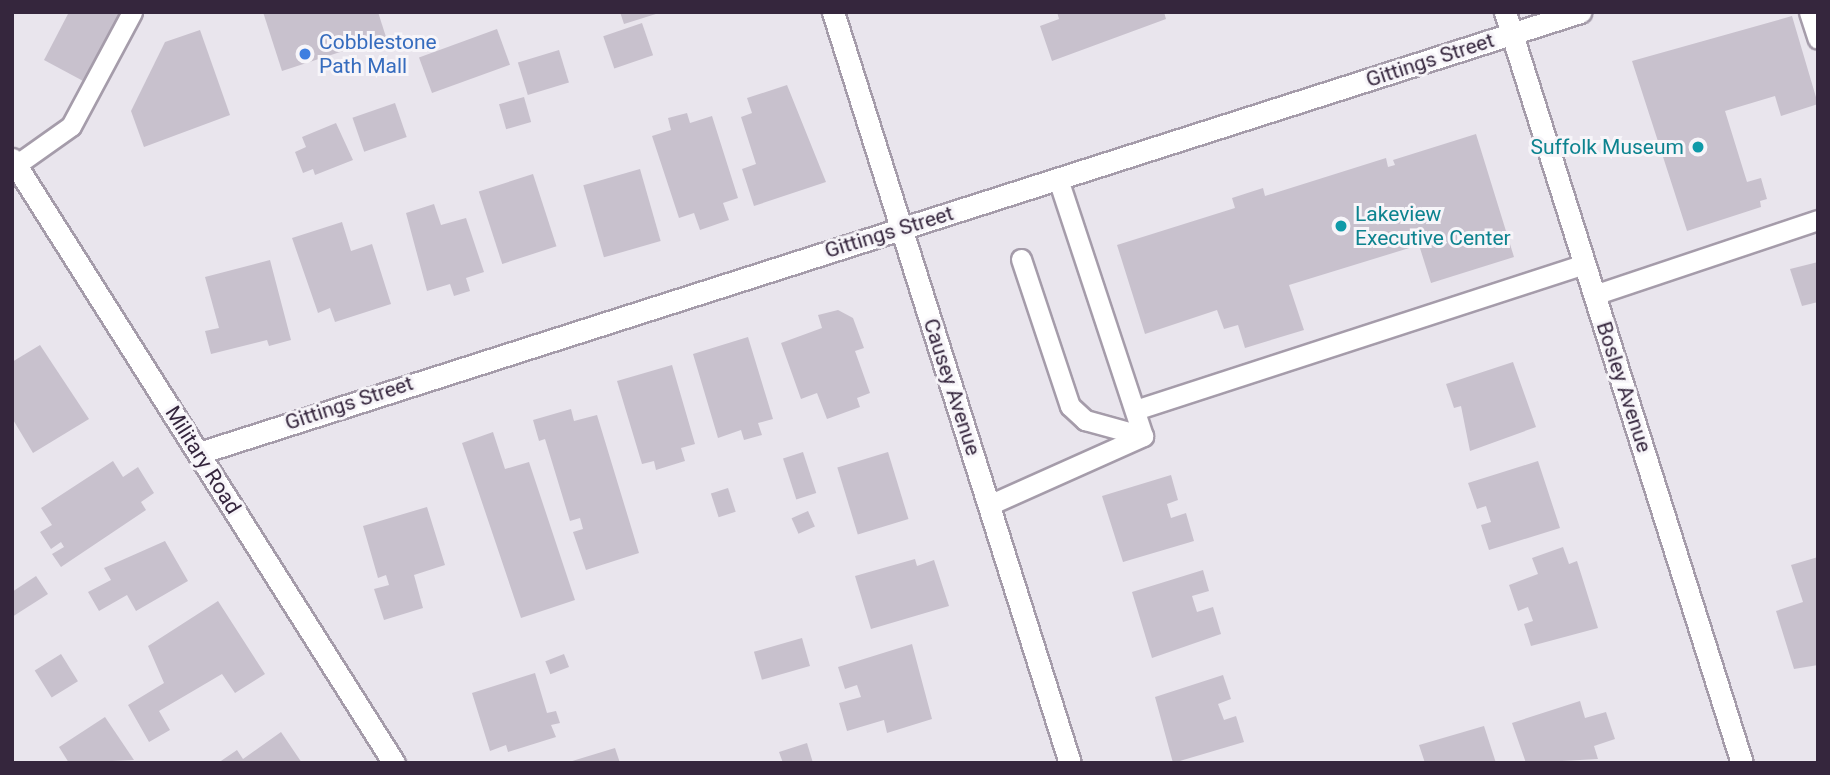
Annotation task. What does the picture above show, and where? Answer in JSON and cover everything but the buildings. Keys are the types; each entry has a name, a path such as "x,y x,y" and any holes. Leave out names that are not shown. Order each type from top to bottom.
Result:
{"street":[{"name":"Causey Avenue","path":"833,12 1070,763"},
{"name":"Bosley Avenue","path":"1505,12 1742,763"},
{"name":"Gittings Street","path":"199,453 1580,12"},
{"name":"Military Road","path":"14,162 394,763"}],"lane":[{"path":"14,162 71,126 132,12"},
{"path":"1809,12 1818,39"},
{"path":"1058,179 1143,436"},
{"path":"1594,295 1818,220"},
{"path":"1021,259 1070,406 1085,420 1143,436"},
{"path":"1135,410 1584,264"},
{"path":"989,505 1143,436"}],"place":[{"name":"Cobblestone Path Mall","path":"305,54"},
{"name":"Suffolk Museum","path":"1698,147"},
{"name":"Lakeview Executive Center","path":"1341,226"}]}
